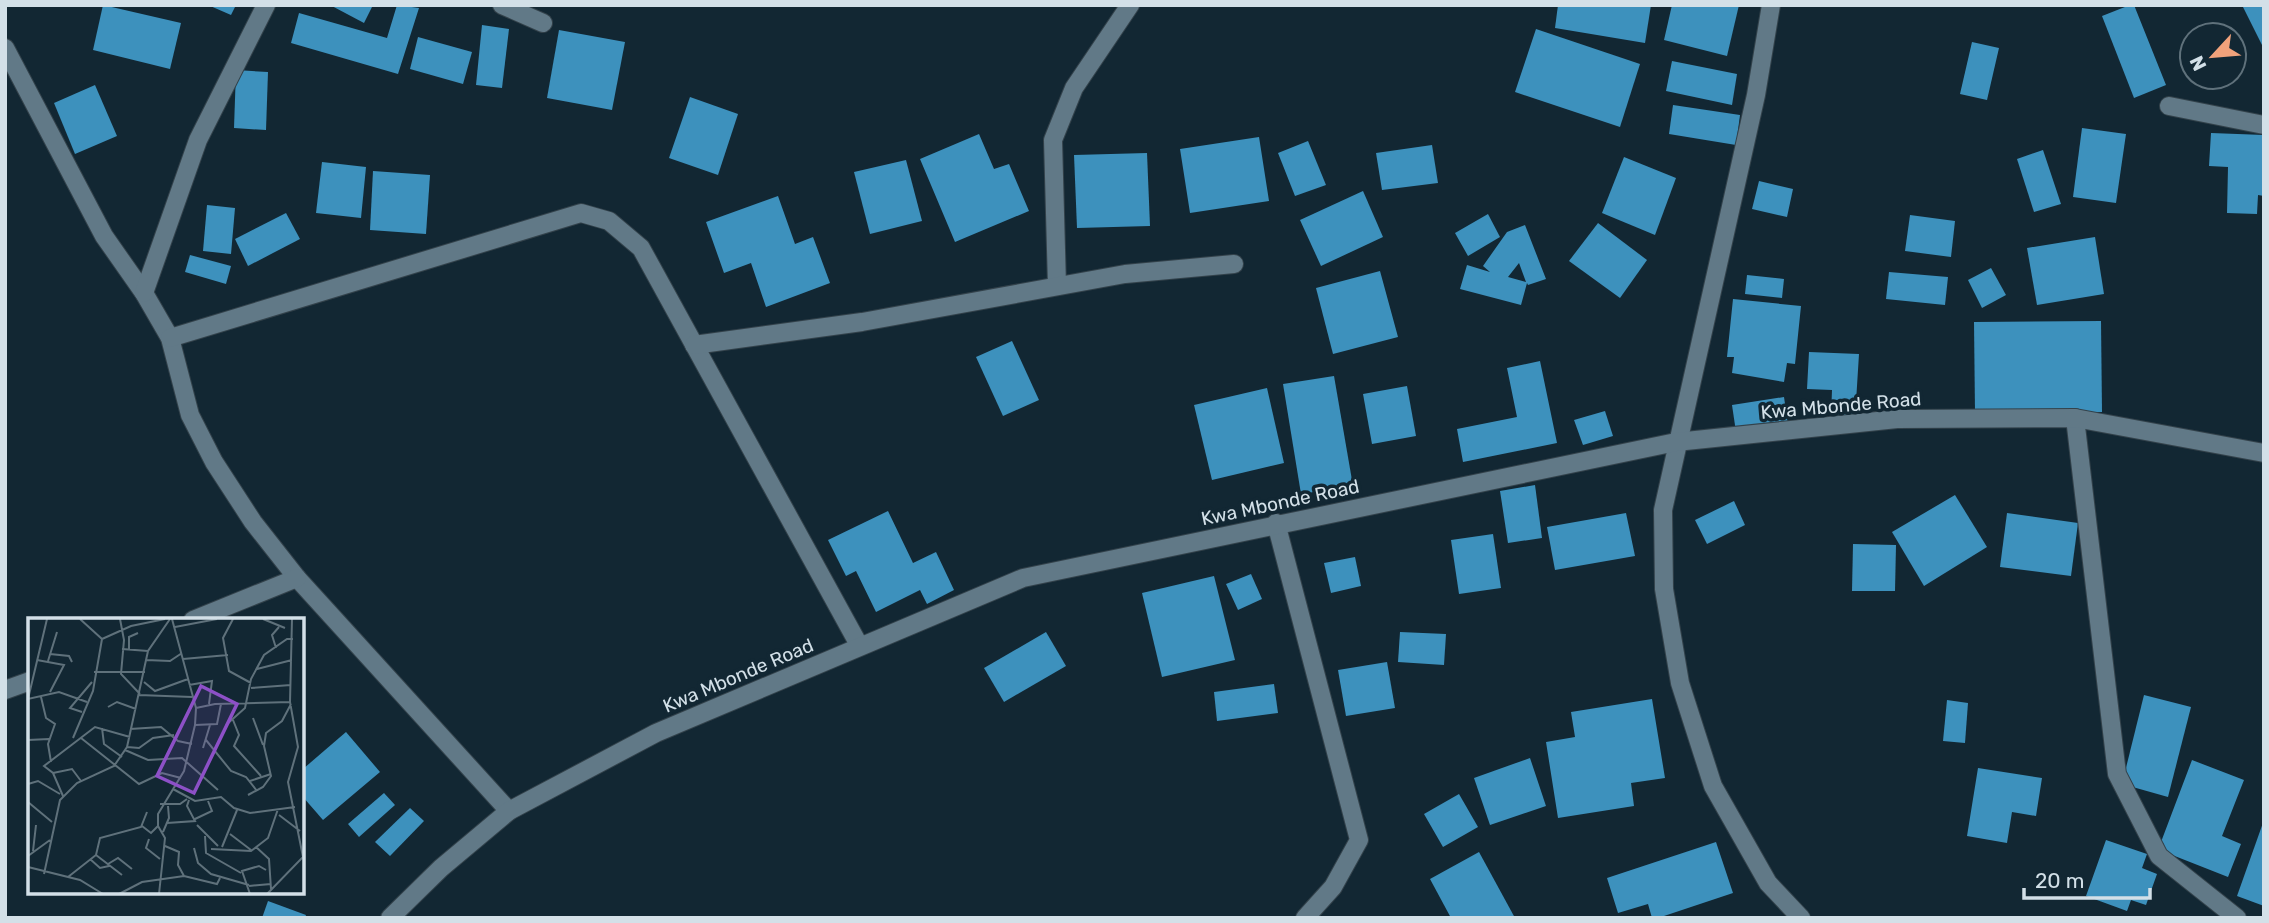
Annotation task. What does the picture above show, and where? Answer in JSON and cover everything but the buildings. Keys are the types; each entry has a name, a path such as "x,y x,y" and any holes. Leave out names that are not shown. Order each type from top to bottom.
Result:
{"street":[{"path":"145,293 198,140 266,5"},
{"path":"502,5 543,23"},
{"path":"1057,286 1052,187 1053,140 1074,88 1130,5"},
{"path":"1770,5 1756,95 1676,442 1663,523 1664,589 1680,683 1713,786 1768,883 1801,918"},
{"path":"5,48 104,236 145,293 170,338 190,415 214,462 253,522 297,578 509,811"},
{"path":"2169,106 2264,125"},
{"path":"170,338 581,213 609,221 641,248 859,645"},
{"path":"694,345 862,322 1125,274 1234,264"},
{"path":"2075,418 2117,774 2159,856 2238,918"},
{"name":"Kwa Mbonde Road","path":"390,918 441,868 509,811 656,733 1023,578 1276,523 1676,442 1897,419 2075,418 2264,453"},
{"path":"1276,523 1346,779 1359,841 1333,887 1305,918"},
{"path":"198,618 297,578"},
{"path":"5,690 28,682"}]}
